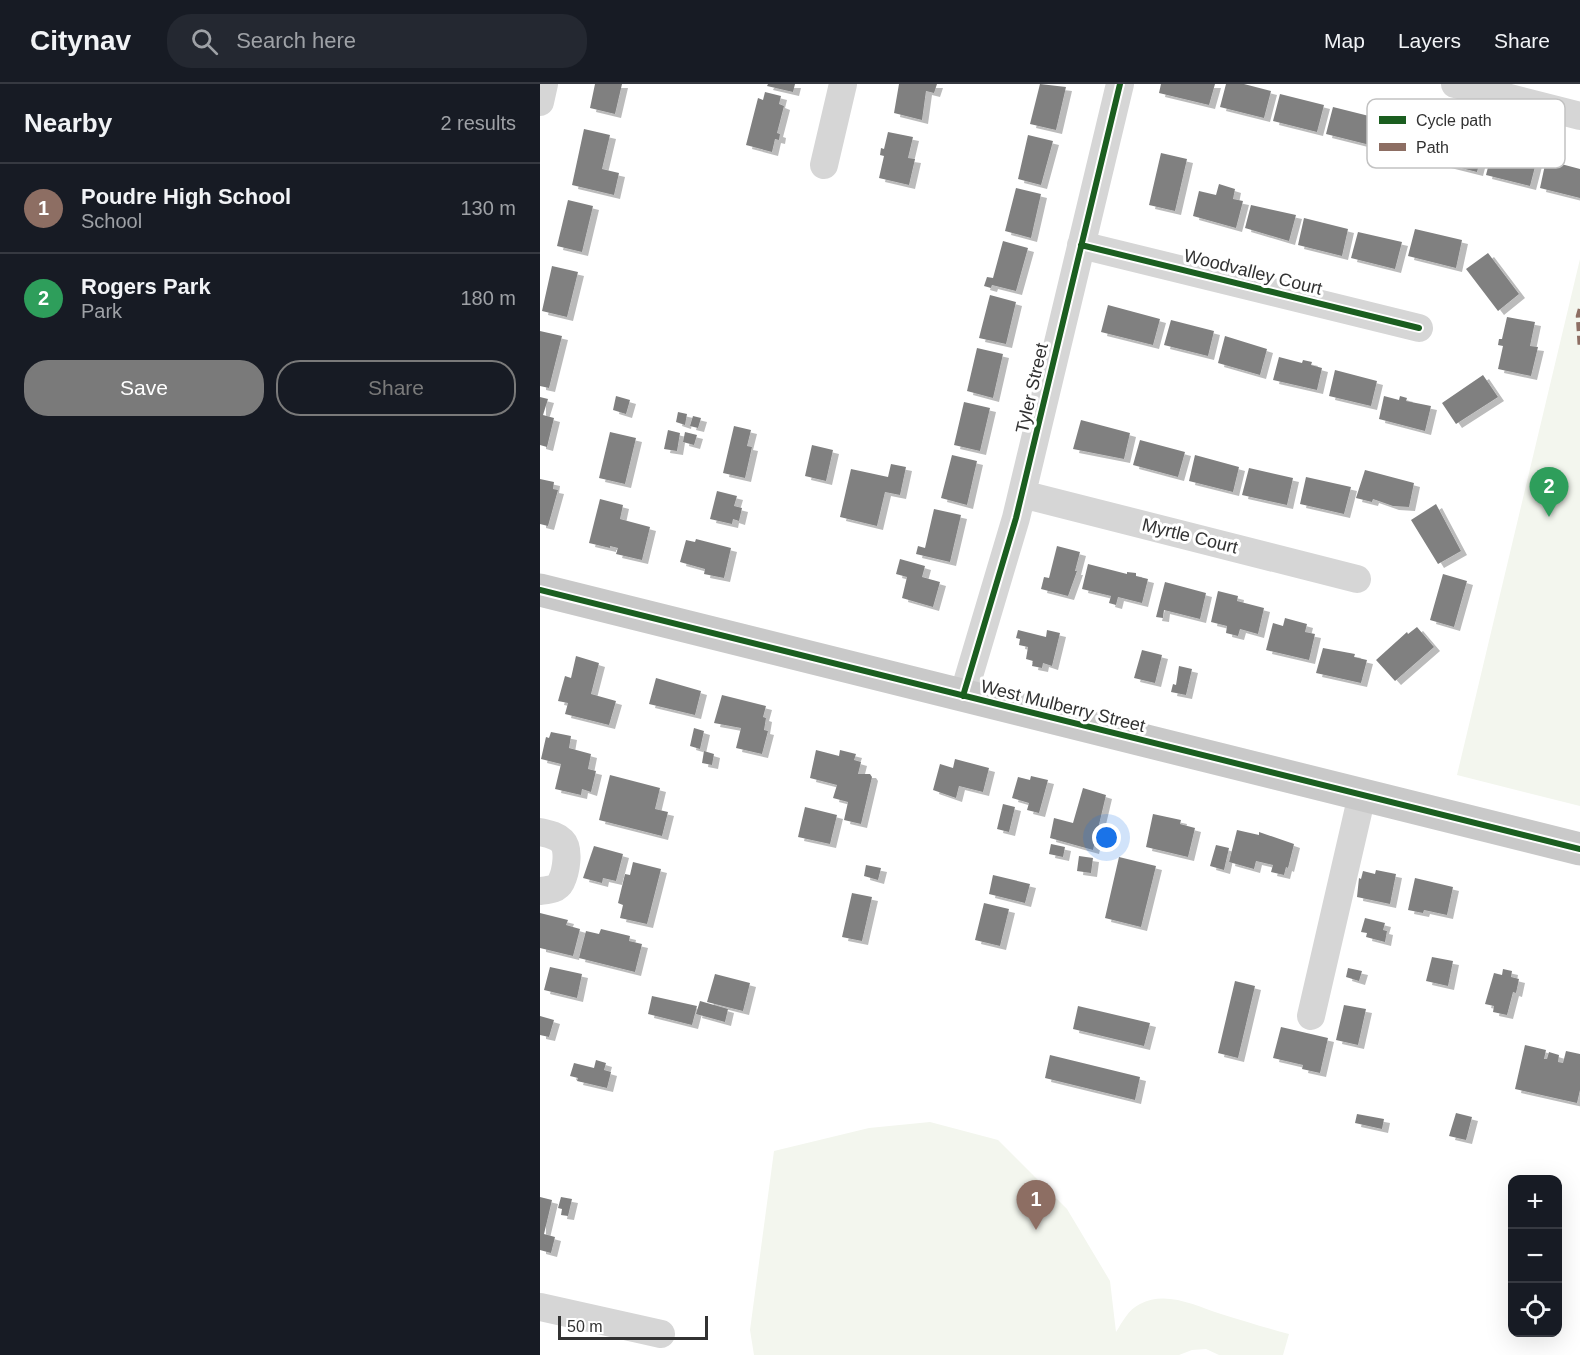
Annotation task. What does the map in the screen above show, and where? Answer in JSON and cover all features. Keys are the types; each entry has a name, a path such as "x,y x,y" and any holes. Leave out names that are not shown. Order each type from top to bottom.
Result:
{"main road":[{"name":"West Mulberry Street","path":"540,590 1580,849"}],"street":[{"path":"540,102 544,84"},
{"path":"824,165 843,84"},
{"name":"Tyler Street","path":"963,696 1022,494 1120,84"},
{"path":"1455,84 1514,99"},
{"path":"1565,112 1580,116"},
{"name":"Woodvalley Court","path":"1081,245 1419,328"},
{"name":"Myrtle Court","path":"1022,494 1357,579"},
{"path":"1311,1016 1362,795"},
{"path":"540,832 557,836 564,842 568,851 561,883 552,890 540,891"},
{"path":"540,1308 661,1334"}],"shaded area":[{"path":"1580,259 1580,806 1457,775"},
{"path":"930,1122 998,1140 1067,1209 1110,1281 1116,1332 1126,1316 1136,1306 1150,1300 1170,1299 1289,1334 1283,1355 1219,1355 1206,1349 1192,1350 1179,1355 754,1355 750,1330 774,1151 869,1128"}],"building":[{"path":"595,84 622,84 615,114 590,108"},
{"path":"768,84 795,84 793,92 767,86"},
{"path":"899,84 937,84 934,93 926,91 922,120 894,113"},
{"path":"1040,84 1066,87 1056,130 1030,124"},
{"path":"1161,84 1215,84 1209,105 1159,93"},
{"path":"1226,84 1244,84 1271,91 1264,118 1220,107"},
{"path":"765,92 781,96 779,104 784,106 777,133 780,134 779,140 775,139 772,152 746,145 758,98 763,100"},
{"path":"1280,94 1324,105 1317,132 1273,121"},
{"path":"1333,107 1367,116 1367,144 1326,134"},
{"path":"584,129 610,135 602,169 619,173 614,195 572,185"},
{"path":"888,132 913,137 908,158 915,159 909,185 879,178 884,156 880,155 881,148 884,149"},
{"path":"1028,135 1053,141 1041,185 1018,179"},
{"path":"1161,153 1187,159 1175,211 1149,205"},
{"path":"1565,165 1580,169 1580,198 1540,188 1544,168 1565,168"},
{"path":"1461,168 1478,168 1477,172"},
{"path":"1488,168 1535,168 1530,186 1486,175"},
{"path":"1219,184 1235,189 1233,199 1243,201 1236,228 1193,216 1199,191 1216,195"},
{"path":"1016,188 1041,194 1031,238 1005,231"},
{"path":"568,200 593,206 582,252 557,246"},
{"path":"1251,205 1296,215 1289,241 1245,228"},
{"path":"1304,218 1348,229 1342,256 1298,245"},
{"path":"1415,229 1462,240 1456,268 1408,256"},
{"path":"1358,232 1402,242 1395,269 1351,258"},
{"path":"1003,241 1028,248 1016,291 992,285 991,288 984,286 987,277 993,278"},
{"path":"1488,253 1519,294 1498,311 1466,269"},
{"path":"552,266 578,272 567,317 542,311"},
{"path":"990,295 1016,302 1006,344 979,338"},
{"path":"1108,305 1160,319 1153,345 1101,332"},
{"path":"1507,317 1535,322 1530,346 1538,347 1531,376 1498,369 1503,346 1498,345 1499,339 1502,339"},
{"path":"1171,320 1214,331 1208,356 1164,345"},
{"path":"540,331 562,336 549,388 540,386"},
{"path":"1225,336 1267,349 1260,375 1218,363"},
{"path":"977,348 1003,354 993,398 967,391"},
{"path":"1279,357 1302,363 1303,360 1312,362 1311,365 1322,368 1317,390 1273,380"},
{"path":"1335,370 1377,381 1371,406 1329,396"},
{"path":"1483,375 1498,397 1456,424 1442,403"},
{"path":"616,396 630,400 626,414 613,410"},
{"path":"1384,396 1399,400 1400,396 1407,398 1406,401 1431,406 1425,431 1379,419"},
{"path":"540,397 548,399 543,415 554,418 547,447 540,445"},
{"path":"964,402 990,408 980,451 954,445"},
{"path":"678,412 687,414 685,425 676,422"},
{"path":"693,416 701,418 698,428 690,426"},
{"path":"1081,420 1130,433 1124,459 1073,449"},
{"path":"734,426 751,430 747,446 752,447 745,478 723,473"},
{"path":"668,430 680,433 677,451 664,449"},
{"path":"610,432 636,438 625,484 599,478"},
{"path":"685,432 697,435 694,445 683,442"},
{"path":"1140,440 1185,452 1178,477 1133,465"},
{"path":"812,445 833,450 826,481 805,476"},
{"path":"952,455 977,461 967,505 941,498"},
{"path":"1195,455 1239,467 1233,492 1189,481"},
{"path":"891,464 906,467 900,495 885,492 877,526 840,517 851,469 888,477"},
{"path":"1249,468 1293,478 1287,505 1242,495"},
{"path":"1365,470 1414,483 1409,507 1393,506 1373,499 1372,502 1356,498"},
{"path":"1306,477 1351,487 1344,514 1300,504"},
{"path":"540,479 554,482 553,489 558,490 548,526 540,524"},
{"path":"717,491 737,496 734,506 742,508 739,521 733,519 732,524 710,519"},
{"path":"600,499 623,505 620,519 650,527 642,560 616,554 618,548 589,543"},
{"path":"1436,504 1461,551 1438,564 1411,520"},
{"path":"934,509 961,515 950,562 916,554 918,546 925,548"},
{"path":"696,539 731,548 724,578 704,574 705,569 680,562 686,540 695,542"},
{"path":"1057,546 1080,552 1075,571 1077,571 1068,596 1041,589 1044,577 1049,578"},
{"path":"900,559 925,566 922,577 940,582 933,607 902,598 907,577 896,574"},
{"path":"1088,564 1127,574 1127,572 1136,573 1136,576 1148,579 1142,603 1118,597 1116,605 1109,603 1111,596 1082,589"},
{"path":"1443,574 1467,581 1454,627 1430,620"},
{"path":"1165,582 1206,593 1200,619 1164,610 1163,618 1156,617"},
{"path":"1218,591 1238,596 1237,601 1264,608 1258,634 1240,629 1238,636 1226,633 1227,626 1211,622"},
{"path":"1285,618 1307,624 1305,632 1315,634 1309,660 1266,650 1273,623 1283,626"},
{"path":"1417,627 1434,647 1395,681 1376,660 1407,632 1408,634"},
{"path":"1018,630 1046,637 1047,630 1060,633 1052,666 1043,663 1042,668 1032,666 1033,661 1026,659 1028,647 1019,645 1020,639 1016,638"},
{"path":"1323,648 1355,654 1354,657 1367,660 1361,683 1316,673"},
{"path":"1142,650 1162,655 1155,683 1134,678"},
{"path":"576,656 599,663 591,694 616,701 609,725 565,714 568,703 558,701 565,676 571,678"},
{"path":"1179,666 1192,669 1186,695 1171,692 1173,684 1176,685"},
{"path":"656,678 701,691 695,715 649,704"},
{"path":"722,695 766,706 763,717 766,718 764,730 768,731 762,754 736,748 741,728 714,723"},
{"path":"694,728 704,731 700,749 690,746"},
{"path":"551,732 571,736 569,748 591,754 588,769 596,771 591,792 582,789 581,795 555,789 561,764 541,759 546,737 549,738"},
{"path":"816,750 839,756 840,750 856,754 854,760 861,762 858,774 870,774 872,777 861,824 844,820 848,802 833,798 837,785 810,778"},
{"path":"704,751 714,754 712,765 702,763"},
{"path":"955,759 989,768 983,792 959,786 956,798 933,790 940,764 953,768"},
{"path":"610,775 660,788 655,809 668,812 662,836 599,820"},
{"path":"1031,776 1048,780 1039,813 1027,810 1029,803 1012,798 1018,777 1030,780"},
{"path":"1083,788 1106,795 1093,850 1050,838 1054,818 1073,823"},
{"path":"1003,804 1015,807 1009,832 997,829"},
{"path":"805,807 837,815 830,844 798,837"},
{"path":"1153,814 1181,820 1180,824 1195,828 1188,857 1146,847"},
{"path":"1237,830 1259,835 1259,832 1294,844 1284,875 1271,872 1273,865 1256,861 1254,869 1229,862"},
{"path":"1051,844 1065,847 1063,857 1049,854"},
{"path":"1216,845 1229,848 1224,870 1210,866"},
{"path":"594,846 623,854 616,881 603,878 602,883 583,878"},
{"path":"1079,856 1093,858 1091,873 1077,871"},
{"path":"1119,857 1156,866 1141,927 1105,918"},
{"path":"633,862 661,869 647,924 620,918 623,905 618,903 625,874 630,875"},
{"path":"866,865 881,868 878,880 864,876"},
{"path":"1376,870 1396,874 1390,904 1357,897 1359,878 1361,879 1363,871 1375,874"},
{"path":"993,875 1030,884 1025,903 989,894"},
{"path":"1415,878 1453,887 1447,915 1424,910 1423,913 1408,910"},
{"path":"852,893 872,897 862,941 842,937"},
{"path":"984,903 1009,909 1000,946 975,940"},
{"path":"540,913 568,920 566,925 580,929 573,956 540,948"},
{"path":"1365,918 1385,923 1383,930 1387,931 1385,942 1366,937 1367,933 1361,932"},
{"path":"601,929 630,936 629,941 642,944 635,972 579,958 586,931 599,934"},
{"path":"1432,957 1453,961 1448,986 1426,981"},
{"path":"550,967 582,974 577,998 544,990"},
{"path":"1348,968 1362,971 1359,981 1346,977"},
{"path":"1503,969 1512,971 1511,977 1519,979 1507,1015 1493,1012 1494,1006 1485,1004 1494,973 1502,975"},
{"path":"715,974 750,983 743,1011 707,1002"},
{"path":"1235,981 1255,986 1238,1058 1218,1053"},
{"path":"652,996 697,1006 692,1025 648,1014"},
{"path":"700,1001 728,1009 725,1022 696,1014"},
{"path":"1344,1005 1366,1009 1358,1045 1336,1040"},
{"path":"1078,1006 1150,1023 1144,1046 1073,1029"},
{"path":"540,1016 554,1020 549,1037 540,1035"},
{"path":"1281,1027 1328,1038 1320,1073 1302,1069 1303,1065 1273,1058"},
{"path":"1525,1045 1546,1050 1544,1059 1547,1059 1549,1052 1559,1055 1558,1062 1563,1063 1566,1051 1580,1054 1580,1090 1577,1103 1515,1089"},
{"path":"1050,1055 1140,1077 1135,1100 1045,1078"},
{"path":"596,1060 606,1063 604,1070 611,1072 607,1088 577,1081 578,1078 570,1076 574,1063 594,1068"},
{"path":"1456,1113 1472,1117 1466,1140 1449,1136"},
{"path":"1357,1114 1384,1119 1382,1129 1355,1123"},
{"path":"540,1197 552,1200 544,1234 555,1237 551,1253 540,1250"},
{"path":"561,1197 572,1199 568,1216 561,1215 562,1209 558,1208"}],"marked path":[{"path":"1580,309 1578,316 1580,348"}],"cycle path":[{"path":"963,696 1016,518 1120,84"},
{"path":"1081,245 1419,328"},
{"path":"540,590 1580,849"}],"place":[{"name":"Rogers Park","path":"1549,517"},
{"name":"Poudre High School","path":"1036,1230"}]}
